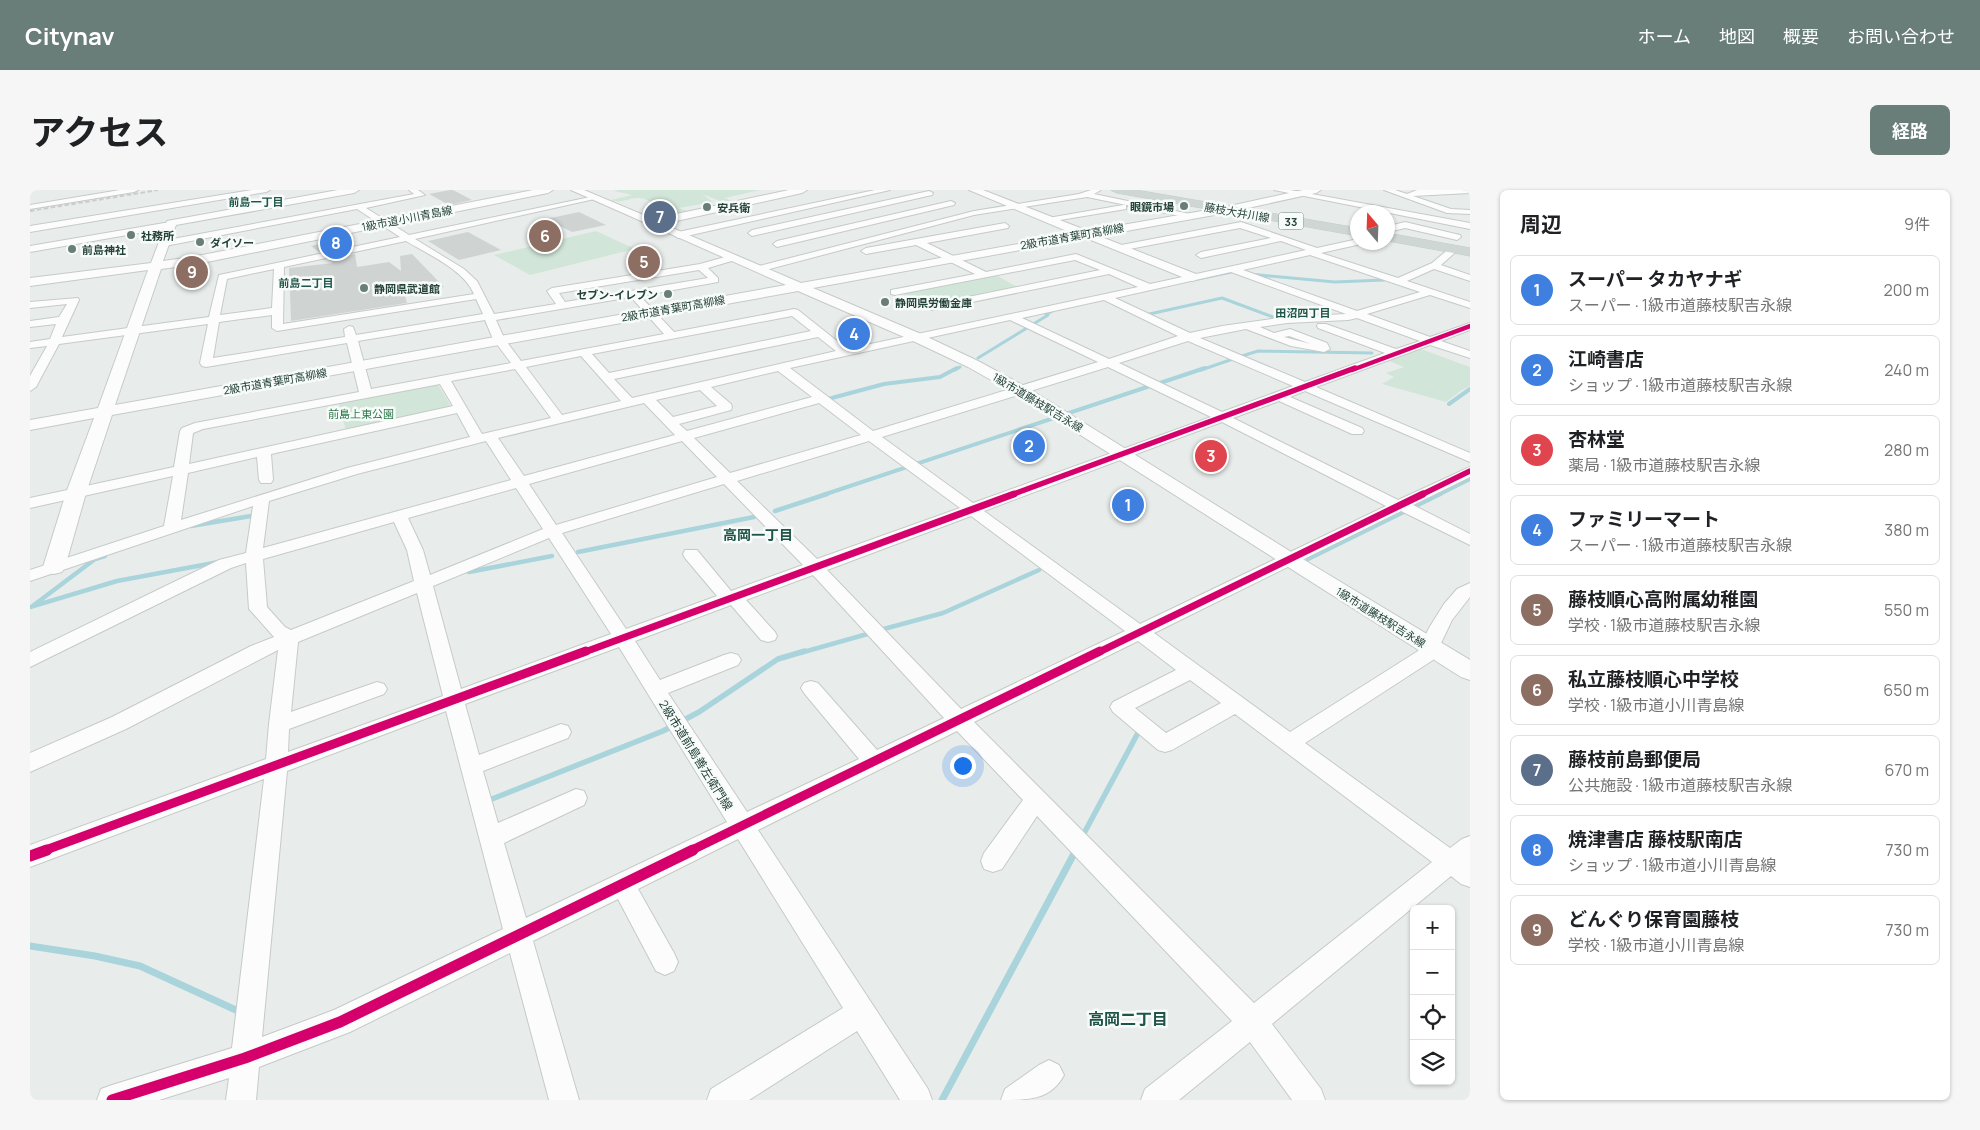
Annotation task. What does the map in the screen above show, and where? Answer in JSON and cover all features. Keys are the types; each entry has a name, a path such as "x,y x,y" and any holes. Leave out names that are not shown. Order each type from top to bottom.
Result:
{"main road":[{"name":"藤枝大井川線","path":"1118,190 1350,231"},
{"path":"1395,238 1436,246 1456,243 1470,252"}],"street":[{"path":"102,210 150,206 266,190"},
{"path":"30,249 354,190"},
{"path":"165,243 422,195 412,190"},
{"name":"1級市道小川青島線","path":"30,282 156,266 548,190"},
{"name":"1級市道藤枝駅吉永線","path":"576,190 916,337 1022,390 1289,560 1470,671"},
{"path":"651,223 802,190"},
{"path":"839,190 857,196"},
{"path":"678,235 886,190"},
{"path":"974,190 1192,277"},
{"path":"1066,190 1187,216 1220,230"},
{"path":"758,269 805,255 974,213 1086,195 1097,190"},
{"path":"1278,190 1470,226"},
{"name":"2級市道青葉町高柳線","path":"30,425 499,339 1225,210 1316,190"},
{"path":"1388,190 1450,211 1470,212"},
{"path":"337,192 461,271 474,283 499,339 559,420"},
{"path":"752,233 925,192 1005,226 864,251 845,245"},
{"path":"1405,196 1418,192 1470,193"},
{"path":"30,207 137,193"},
{"path":"30,230 102,210 137,193"},
{"path":"595,198 222,277 206,364 715,280 701,267"},
{"path":"754,201 784,212"},
{"path":"777,244 951,203"},
{"path":"1048,220 1134,205"},
{"path":"150,206 164,222 171,224"},
{"path":"54,567 76,493 171,224"},
{"path":"728,224 805,255"},
{"path":"1395,228 1405,224 1456,243"},
{"path":"1119,248 1241,225 1397,282 1470,305"},
{"path":"1397,282 1434,266 1448,257 1456,243 1470,232"},
{"path":"1281,239 1197,253 1236,270 1470,355"},
{"path":"1163,240 1178,246"},
{"path":"285,242 306,259"},
{"path":"918,242 983,274"},
{"path":"30,576 172,527 352,471 780,367 977,324 1109,298 1192,277 1236,270 1350,244"},
{"path":"977,324 895,292 1076,257 1148,287"},
{"path":"562,306 552,290 701,267 732,258"},
{"path":"279,265 276,328 479,296"},
{"path":"1434,266 1470,278"},
{"path":"925,304 1110,271"},
{"path":"30,763 120,723 258,651 552,531 870,434 1022,390 1188,337 1247,325 1358,315 1430,292"},
{"path":"633,294 672,336"},
{"path":"1456,301 1470,296"},
{"path":"1109,298 1188,337 1470,458"},
{"path":"30,306 74,300 63,320 56,341 30,387"},
{"path":"30,344 276,311"},
{"path":"172,527 187,431 200,426 794,312 845,353"},
{"path":"1012,317 1222,417 1470,540"},
{"path":"346,318 366,394"},
{"path":"30,324 63,320"},
{"path":"1247,325 1273,336"},
{"path":"1322,326 1395,353"},
{"path":"30,856 1470,326"},
{"path":"605,377 820,333"},
{"path":"584,352 629,403"},
{"path":"30,366 43,364"},
{"path":"780,367 910,466 972,509 1289,743 1464,861 1253,1022 1156,1100"},
{"name":"2級市道前島善左衛門線","path":"444,379 461,408 522,482 917,1100"},
{"path":"671,422 726,407 703,386"},
{"path":"1278,396 1357,431"},
{"path":"30,660 226,564 822,398"},
{"path":"648,399 815,567 1036,799 1253,1022 1310,1100"},
{"path":"30,503 461,408"},
{"path":"264,452 266,480"},
{"path":"112,1100 246,1058 340,1022 1289,560 1405,508 1470,471"},
{"path":"262,498 254,556 258,609 278,631 289,638"},
{"path":"399,516 415,550 490,838 564,1100"},
{"path":"691,554 768,636"},
{"path":"1289,743 1426,655 1428,647 1461,593 1470,588"},
{"path":"241,1100 289,638"},
{"path":"656,690 731,660"},
{"path":"1190,671 1120,707 1165,744 1236,704"},
{"path":"811,688 874,762"},
{"path":"279,724 377,689"},
{"path":"471,766 561,732"},
{"path":"490,838 576,798"},
{"path":"993,861 1036,799"},
{"path":"623,884 665,962"},
{"path":"722,1100 861,1013"},
{"path":"1016,1100 1049,1074"}],"green space":[{"path":"760,190 725,198 736,203 728,204 702,194 713,202 679,208 690,212 673,216 651,202 642,199 611,200 632,195 614,191"},
{"path":"596,231 635,249 530,275 494,255"},
{"path":"996,275 1019,288 932,305 904,294 905,292"},
{"path":"1421,349 1470,367 1470,386 1446,402 1382,384 1394,377 1386,373 1404,367 1389,361"},
{"name":"前島上東公園","path":"437,383 452,408 346,431 338,401"}],"building":[{"path":"450,190 472,200 449,205 429,194"},
{"path":"579,212 606,225 572,232 546,219"},
{"path":"468,232 501,250 459,260 428,241"},
{"path":"352,236 354,245 319,252 311,246"},
{"name":"静岡県武道館","path":"355,254 357,267 389,262 401,271 400,256 412,254 444,287 404,292 407,303 291,321 289,268 333,263 328,260"}],"waterway":[{"path":"1198,279 1236,271"},
{"path":"1249,274 1335,282 1384,280"},
{"path":"1145,315 1222,298 1281,320"},
{"path":"978,358 1048,315 1045,313 1051,312"},
{"path":"1242,356 1258,351 1372,353"},
{"path":"1201,370 1233,359"},
{"path":"955,370 960,367"},
{"path":"828,399 884,384 940,377 957,368"},
{"path":"1157,384 1205,368"},
{"path":"823,495 1150,386"},
{"path":"1449,404 1470,389"},
{"path":"1440,494 1470,479"},
{"path":"775,511 827,494"},
{"path":"1308,559 1440,494"},
{"path":"191,526 251,516"},
{"path":"578,552 754,517"},
{"path":"34,605 95,559 105,556"},
{"path":"463,569 469,572 552,556"},
{"path":"30,607 117,581 219,562"},
{"path":"880,630 943,613 1039,570"},
{"path":"800,653 871,633"},
{"path":"487,801 663,731 699,712 778,659 805,651"},
{"path":"1082,837 1139,731"},
{"path":"942,1100 1076,850"},
{"path":"30,946 95,956 140,966 238,1011"}],"railway":[{"path":"30,211 158,190"}],"cycle path":[{"path":"30,856 1470,326"},
{"path":"112,1100 245,1058 340,1022 1470,471"}],"place":[{"name":"眼鏡市場","path":"1184,206"},
{"name":"安兵衛","path":"707,207"},
{"name":"藤枝前島郵便局","path":"660,217"},
{"name":"社務所","path":"131,235"},
{"name":"私立藤枝順心中学校","path":"545,236"},
{"name":"ダイソー","path":"200,242"},
{"name":"焼津書店 藤枝駅南店","path":"336,243"},
{"name":"前島神社","path":"72,249"},
{"name":"藤枝順心高附属幼稚園","path":"644,262"},
{"name":"どんぐり保育園藤枝","path":"192,272"},
{"name":"静岡県武道館","path":"364,288"},
{"name":"セブン-イレブン","path":"668,294"},
{"name":"静岡県労働金庫","path":"885,302"},
{"name":"ファミリーマート","path":"854,334"},
{"name":"江崎書店","path":"1029,446"},
{"name":"杏林堂","path":"1211,456"},
{"name":"スーパー タカヤナギ","path":"1128,505"}],"district":[{"name":"前島一丁目","path":"256,201"},
{"name":"前島二丁目","path":"306,282"},
{"name":"田沼四丁目","path":"1303,312"},
{"name":"高岡一丁目","path":"758,534"},
{"name":"高岡二丁目","path":"1128,1019"}]}
